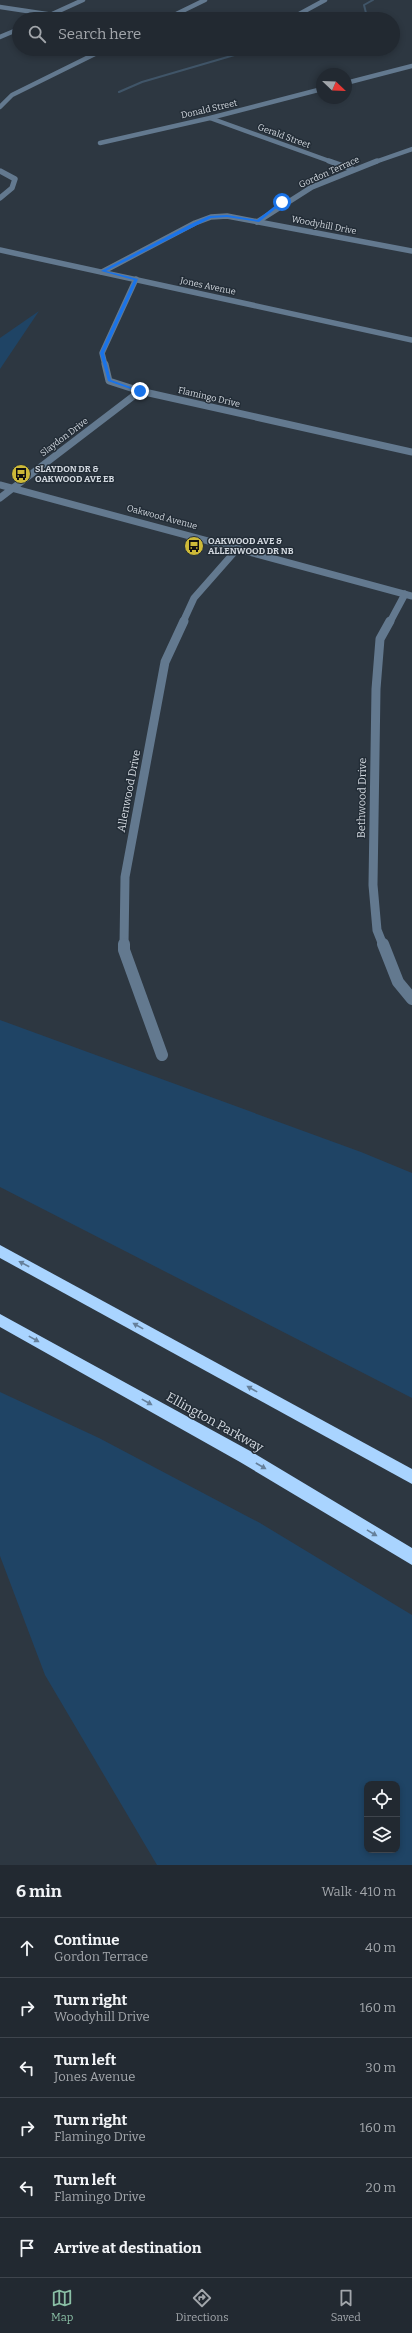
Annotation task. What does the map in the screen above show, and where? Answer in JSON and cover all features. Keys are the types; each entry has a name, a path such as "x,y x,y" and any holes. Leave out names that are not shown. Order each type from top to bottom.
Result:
{"highway":[{"path":"0,1251 412,1477"},
{"name":"Ellington Parkway","path":"0,1320 246,1457 412,1557"},
{"path":"286,1408 412,1470"}],"street":[{"path":"56,12 83,0"},
{"path":"180,12 205,0"},
{"path":"303,12 325,0"},
{"path":"0,6 38,12"},
{"path":"0,37 12,32"},
{"path":"0,107 12,95 91,56"},
{"path":"352,81 412,66"},
{"name":"Donald Street","path":"100,143 210,118 316,91"},
{"name":"Gerald Street","path":"210,118 352,169"},
{"name":"Gordon Terrace","path":"258,222 282,202 352,169 412,149"},
{"path":"0,171 15,179 14,186 0,198"},
{"name":"Woodyhill Drive","path":"102,272 195,223 211,217 227,216 412,251"},
{"name":"Jones Avenue","path":"0,250 412,340"},
{"name":"Flamingo Drive","path":"136,279 102,353 109,380 140,391 412,452"},
{"name":"Slaydon Drive","path":"0,498 140,391"},
{"name":"Oakwood Avenue","path":"0,485 408,595"},
{"name":"Allenwood Drive","path":"162,1055 124,950 125,877 166,662 194,598 238,548"},
{"name":"Bethwood Drive","path":"408,595 380,640 376,689 373,885 377,930 398,982 412,999"}],"shaded area":[{"path":"39,311 0,369 0,338"},
{"path":"0,1020 361,1152 412,1173 412,1398 0,1187"},
{"path":"0,1392 99,1438 260,1523 412,1615 412,1865 157,1865 45,1675 0,1556"}],"waterway":[{"path":"366,12 364,5 373,0"},
{"path":"119,92 142,82 231,56"}],"place":[{"name":"SLAYDON DR & OAKWOOD AVE EB","path":"21,474"},
{"name":"OAKWOOD AVE & ALLENWOOD DR NB","path":"194,546"}],"route":[{"path":"140,391 109,380 102,353 136,279 102,272 195,223 211,217 227,216 258,222 282,202"}]}
